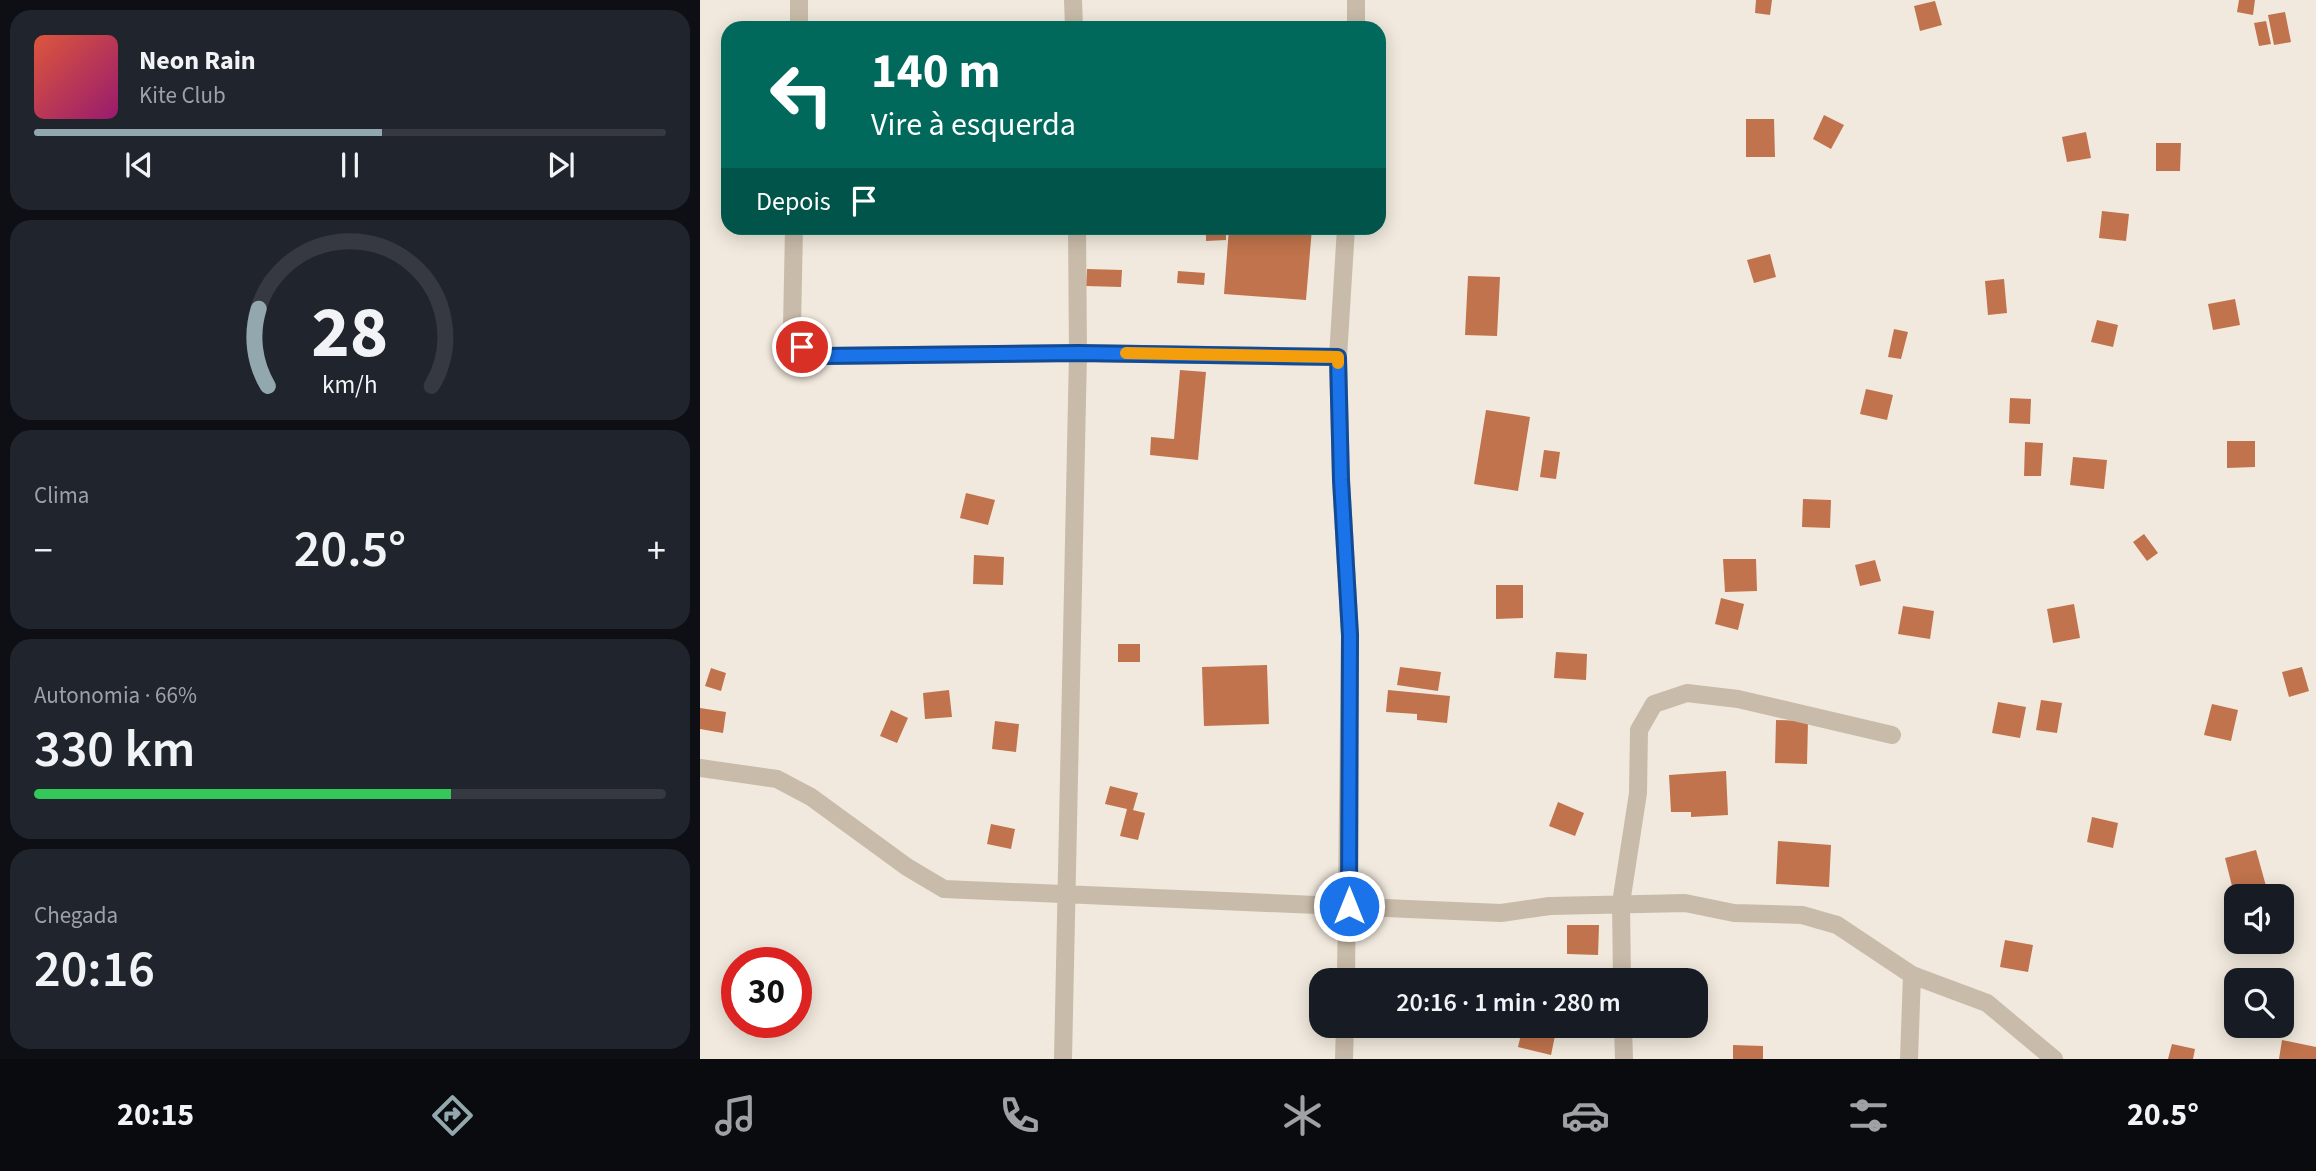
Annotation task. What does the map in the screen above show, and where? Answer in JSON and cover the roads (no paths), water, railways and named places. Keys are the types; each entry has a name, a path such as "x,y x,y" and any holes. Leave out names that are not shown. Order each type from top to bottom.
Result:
{"street":[{"path":"799,0 799,21"},
{"path":"1073,0 1074,21"},
{"path":"1356,0 1356,21"},
{"path":"794,235 792,328 802,347 822,356 1078,353 1338,357"},
{"path":"1063,1059 1078,353 1077,235"},
{"path":"1346,235 1338,357 1341,480 1350,635 1346,968"},
{"path":"1622,968 1621,903 1638,793 1639,730 1654,704 1686,693 1738,699 1892,735"},
{"path":"700,768 777,779 811,797 906,867 944,889 1501,914 1550,906 1685,903 1734,913 1801,915 1837,925 1912,975 1987,1003 2054,1059"},
{"path":"1909,1059 1912,975"},
{"path":"1344,1059 1345,1038"},
{"path":"1623,1038 1624,1059"}]}
